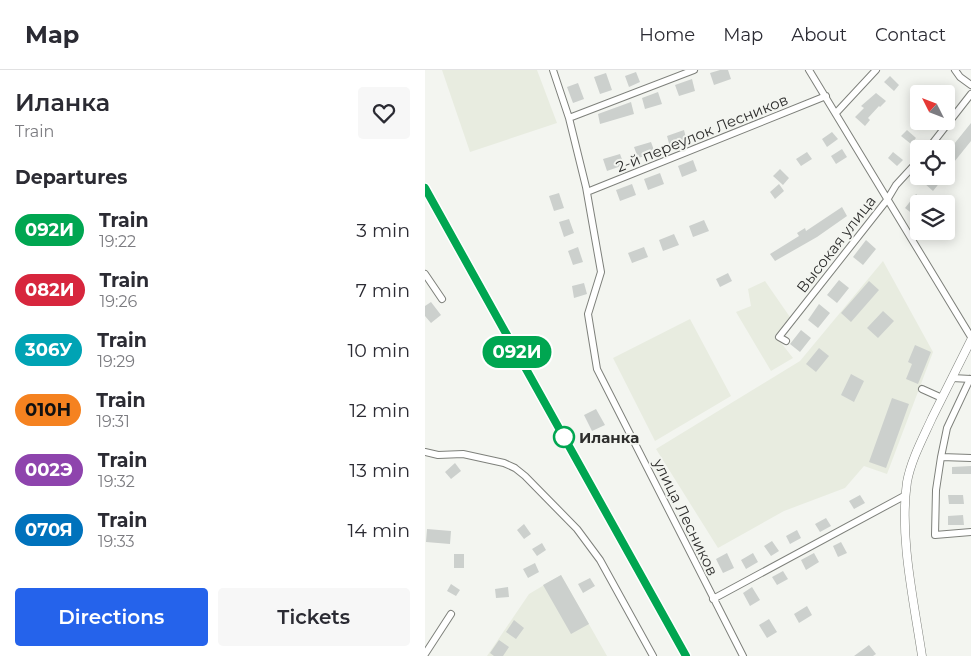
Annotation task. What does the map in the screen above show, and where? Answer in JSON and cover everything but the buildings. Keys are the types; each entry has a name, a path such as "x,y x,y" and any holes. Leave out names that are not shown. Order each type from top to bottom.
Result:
{"main road":[{"path":"922,656 909,566 905,516 907,481 913,462 971,338"}],"street":[{"name":"улица Лесников","path":"553,70 569,118 587,192 601,272 588,314 597,369 743,656"},
{"path":"569,118 694,70"},
{"path":"809,70 971,338"},
{"path":"836,113 876,70"},
{"path":"955,70 960,77 971,85"},
{"path":"935,140 971,94"},
{"name":"2-й переулок Лесников","path":"587,192 826,96"},
{"name":"Высокая улица","path":"786,342 779,337 887,200 896,185 910,170"},
{"path":"425,274 442,299"},
{"path":"952,378 970,379 947,428 936,490 935,535 971,532"},
{"path":"922,389 942,398"},
{"path":"425,452 438,455 463,454 504,462 525,476 577,529 600,560 653,656"},
{"path":"941,457 971,458"},
{"path":"713,599 906,496"},
{"path":"425,654 451,614"}],"shaded area":[{"path":"442,70 537,70 557,123 470,152"},
{"path":"883,261 933,352 887,474 864,466 845,488 784,511 718,548 656,449 800,361"},
{"path":"765,281 792,320 775,335 793,358 771,371 736,312 751,306 748,289"},
{"path":"690,319 731,396 655,441 613,358"},
{"path":"561,575 607,656 487,656 529,594"}],"railway":[{"path":"425,188 686,656"}],"train":[{"name":"092И","path":"425,188 686,656"}],"place":[{"name":"Иланка","path":"564,437"}]}
